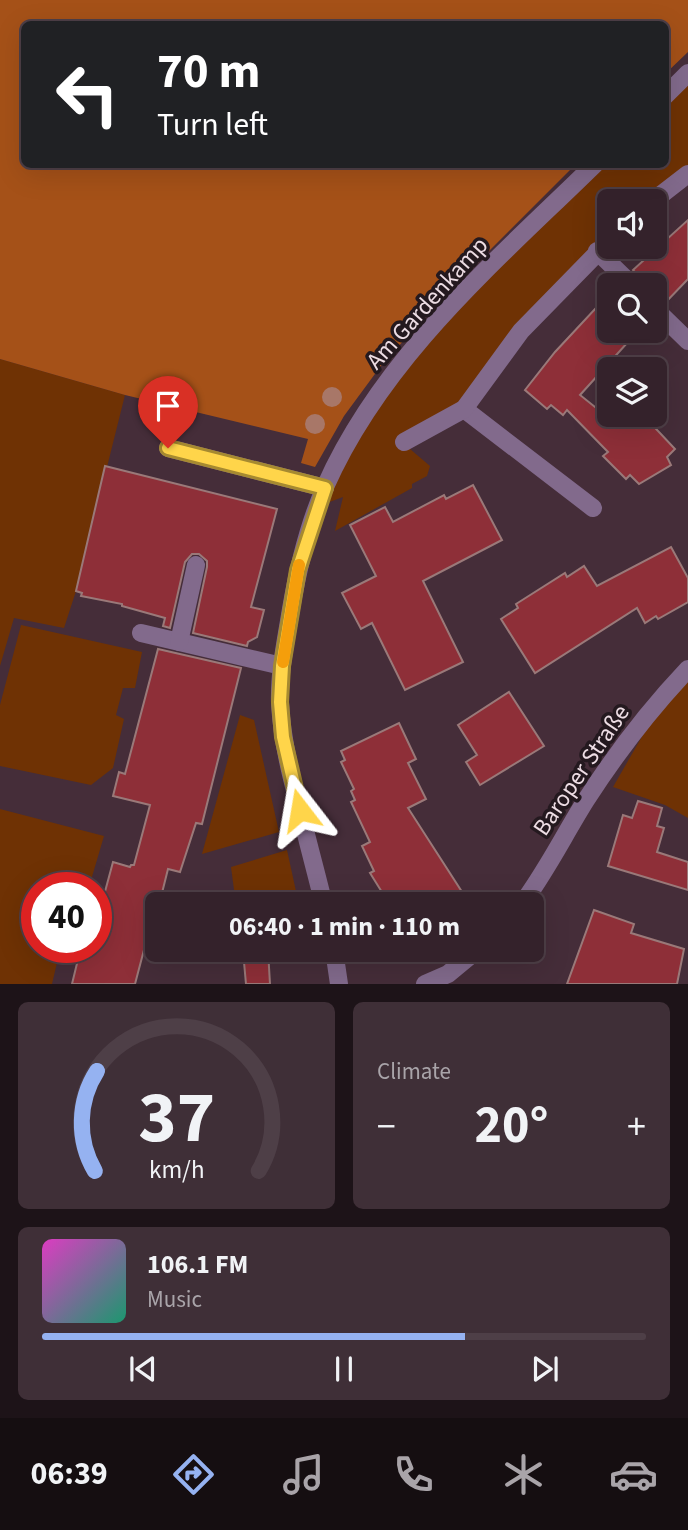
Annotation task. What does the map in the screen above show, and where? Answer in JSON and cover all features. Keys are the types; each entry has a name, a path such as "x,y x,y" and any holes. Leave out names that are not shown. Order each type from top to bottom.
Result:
{"street":[{"path":"669,92 688,73"},
{"name":"Am Gardenkamp","path":"321,892 293,785 283,737 280,702 282,666 298,570 325,488 354,432 407,355 447,310 591,168"},
{"path":"667,190 688,173"},
{"path":"404,442 464,409 521,331 597,252"},
{"path":"667,321 688,341"},
{"path":"464,409 593,508"},
{"path":"168,448 325,488"},
{"path":"178,642 196,565"},
{"path":"141,633 282,666"},
{"name":"Baroper Straße","path":"531,892 587,798 657,702 688,669"},
{"path":"336,962 339,984"},
{"path":"425,984 448,974 462,962"}],"shaded area":[{"path":"0,0 688,0 688,52 669,70 669,21 21,21 21,168 572,168 456,284 383,363 344,416 315,467 301,463 308,439 125,395 0,359"},
{"path":"688,73 688,174 667,190 597,189 597,255 464,409 421,435 410,449 430,466 427,476 412,484 412,488 335,531 343,497 319,506 378,394 592,168 669,168 669,92"},
{"path":"0,359 125,395 76,591 64,628 14,618 0,666"},
{"path":"21,625 142,652 135,688 123,688 116,715 124,719 113,768 91,785 0,766 0,705"},
{"path":"688,679 688,818 665,805 613,787 644,733"},
{"path":"240,715 254,720 279,832 202,854"},
{"path":"0,809 104,836 93,872 21,872 21,963 57,963 52,984 0,984"},
{"path":"287,850 296,892 234,892 231,867"}],"building":[{"path":"688,220 688,279 667,301 667,273 636,273 633,270 645,259 667,259 667,239"},
{"path":"597,307 597,343 627,343 614,357 597,357 597,376 580,395 597,409 597,427 654,427 675,449 667,457 671,465 639,484 630,475 626,479 603,456 608,452 567,410 563,415 551,405 547,409 525,390 555,352"},
{"path":"105,466 277,509 251,607 264,610 257,637 248,642 247,646 193,633 207,567 207,561 199,554 192,554 185,562 170,628 163,626 165,618 122,604 81,596 82,593 76,591"},
{"path":"473,485 502,540 423,581 463,662 405,690 372,623 361,629 342,593 376,576 350,525 385,507 393,522 444,495 446,499"},
{"path":"671,547 688,578 688,602 658,619 656,616 645,623 637,608 535,673 501,619 518,608 516,604 565,573 567,577 584,566 597,586"},
{"path":"158,649 241,668 202,824 196,823 180,872 168,869 162,892 145,892 145,946 135,984 72,984 77,963 112,963 110,872 113,862 130,867 134,865 150,805 113,796 119,772 125,774"},
{"path":"509,692 544,746 480,785 466,762 477,755 458,725"},
{"path":"399,723 416,759 408,763 426,799 408,808 462,892 382,892 370,873 374,871 362,846 370,842 351,802 355,800 351,791 354,789 341,762 345,760 341,751"},
{"path":"638,801 662,808 657,826 664,828 657,852 688,862 688,890 608,866 623,815 632,818"},
{"path":"594,910 634,924 631,933 684,949 677,984 567,984"},
{"path":"244,962 269,962 270,984 246,984"}],"slow traffic":[{"path":"283,662 299,565"}],"route":[{"path":"168,448 325,488 298,570 282,666 280,702 283,737 300,810"}]}
